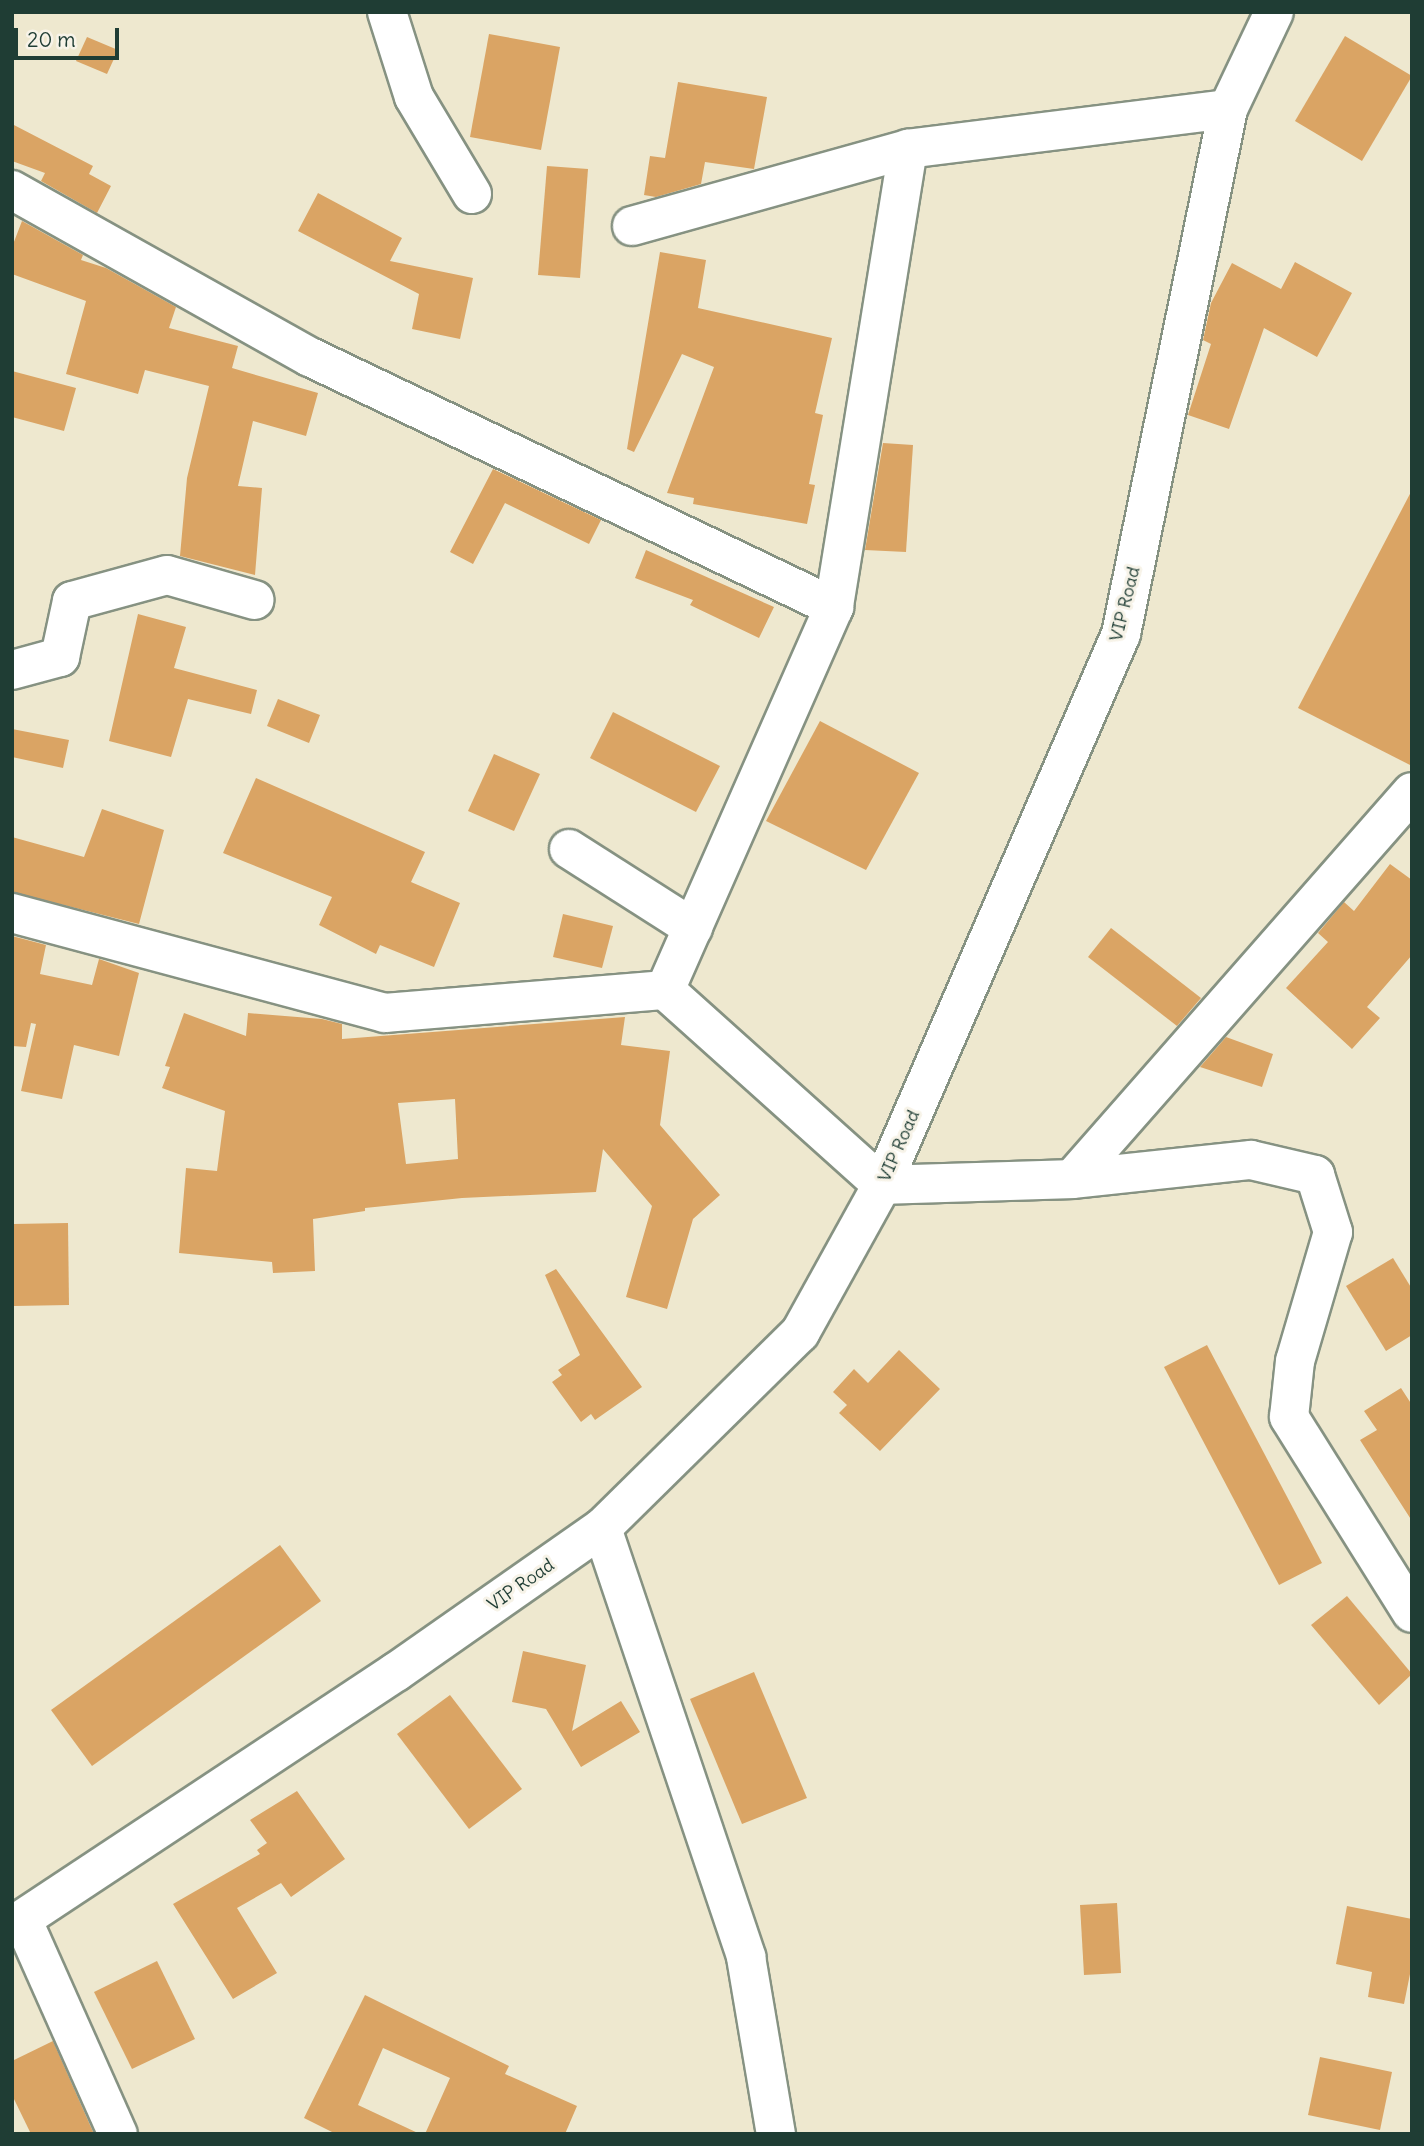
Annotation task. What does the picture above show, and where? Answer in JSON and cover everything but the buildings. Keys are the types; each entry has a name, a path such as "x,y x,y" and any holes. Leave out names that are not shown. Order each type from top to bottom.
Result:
{"street":[{"path":"387,12 414,97 472,194"},
{"name":"VIP Road","path":"18,1924 602,1528 800,1333 882,1185 1121,634 1228,109 1270,13"},
{"path":"632,226 908,149 1228,109"},
{"path":"666,990 834,607 908,149"},
{"path":"12,190 310,358 834,607"},
{"path":"12,670 60,657 72,601 167,575 255,600"},
{"path":"1072,1179 1412,792"},
{"path":"569,849 692,928"},
{"path":"12,913 385,1013 666,990 882,1185 1072,1179 1251,1160 1315,1175 1333,1232 1295,1362 1289,1416 1412,1613"},
{"path":"602,1528 746,1957 776,2134"},
{"path":"18,1924 118,2134"}]}
